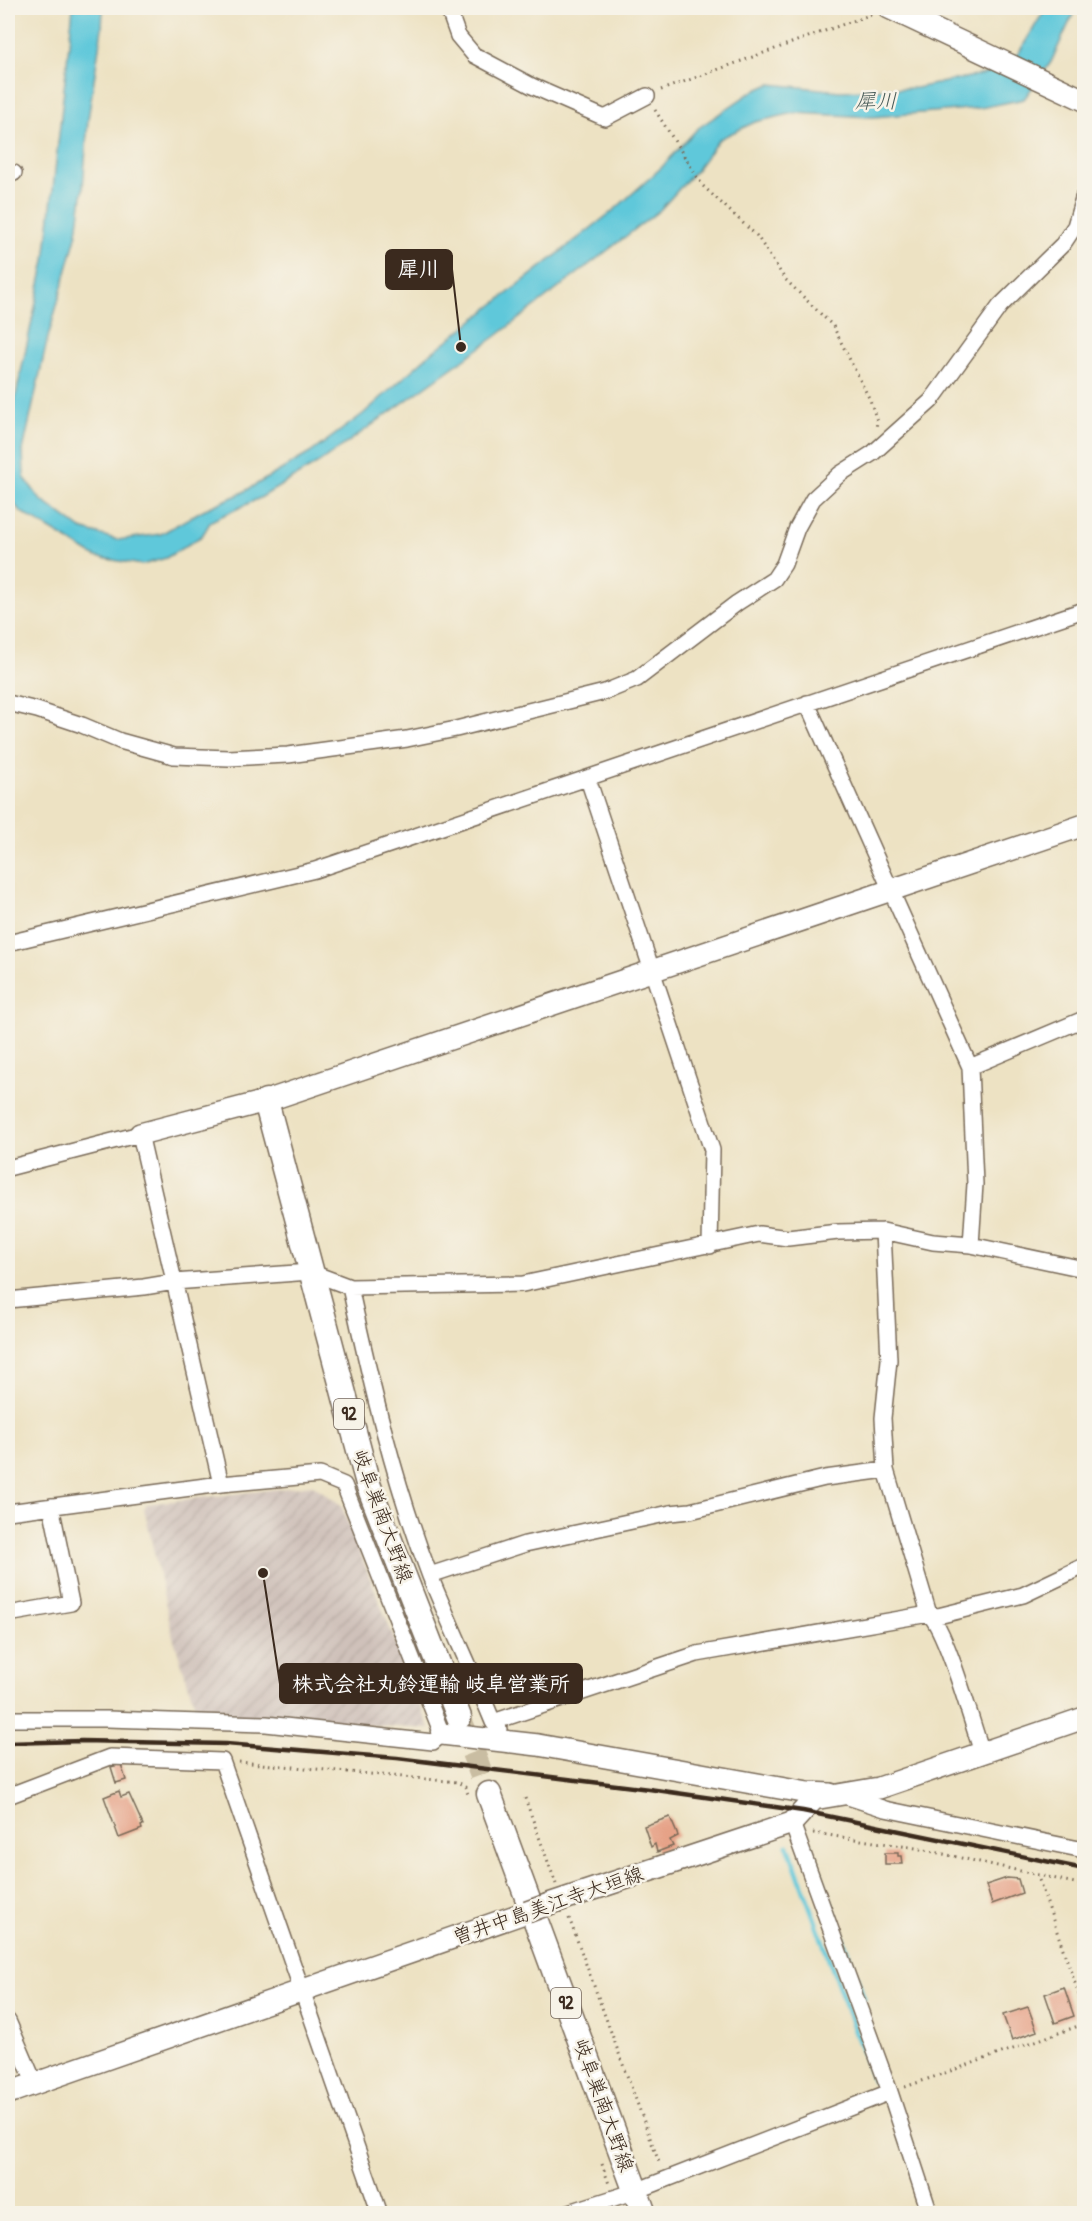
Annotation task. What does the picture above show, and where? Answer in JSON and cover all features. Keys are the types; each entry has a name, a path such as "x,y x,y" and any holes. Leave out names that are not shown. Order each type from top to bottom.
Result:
{"main road":[{"name":"岐阜巣南大野線","path":"266,1101 368,1484 459,1717"},
{"name":"岐阜巣南大野線","path":"489,1794 644,2214"}],"street":[{"path":"448,8 458,36 474,55 532,86 605,118 647,96"},
{"path":"883,10 911,17 1084,100"},
{"path":"8,703 48,713 120,741 174,756 229,758 288,754 407,739 605,692 637,679 737,603 774,579 784,564 797,528 813,499 840,474 873,453 931,401 1000,306 1063,244 1075,226 1084,195"},
{"path":"8,943 315,870 1084,610"},
{"path":"807,703 970,1067 975,1184 971,1245"},
{"path":"588,779 712,1150 710,1246"},
{"path":"8,1168 266,1101 1084,825"},
{"path":"970,1067 1084,1019"},
{"path":"140,1134 221,1484"},
{"path":"883,1231 889,1360 883,1418 886,1470 929,1614 937,1624 954,1667 982,1752"},
{"path":"8,1300 174,1282 310,1272 350,1287 524,1284 759,1234 788,1238 837,1232 883,1231 933,1242 971,1245 1084,1269"},
{"path":"350,1287 373,1392 430,1575 494,1722 508,1741"},
{"path":"430,1575 525,1544 670,1513 690,1511 825,1478 886,1470"},
{"path":"8,1512 221,1484 320,1475 344,1485 442,1734"},
{"path":"8,1614 71,1603 51,1506"},
{"path":"494,1722 697,1654 929,1614 938,1616 1023,1595 1084,1566"},
{"path":"8,1719 107,1719 266,1724 432,1742 442,1734 508,1741 808,1793 840,1794 885,1809 1084,1850"},
{"name":"曽井中島美江寺大垣線","path":"8,2093 555,1902 794,1828 814,1799 879,1788 982,1752 1084,1721"},
{"path":"8,1796 110,1757 222,1761 380,2214"},
{"path":"794,1828 890,2092 930,2214"},
{"path":"8,2021 35,2084"},
{"path":"563,2214 636,2191 890,2092"}],"path":[{"path":"876,432 877,421 870,400 833,326 785,279 757,236 703,186 647,96 883,10"},
{"path":"525,1798 555,1902 666,2179"},
{"path":"794,1828 916,1848 1084,1886"},
{"path":"1039,1880 1084,2009"},
{"path":"890,2092 1084,2024"}],"shaded area":[{"path":"313,1485 341,1505 430,1729 198,1715 173,1637 144,1508 147,1504"}],"water":[{"path":"73,8 103,8 102,28 88,119 77,233 47,341 23,450 24,477 40,499 81,529 118,540 161,534 203,510 240,494 310,453 363,414 430,354 614,210 662,167 697,129 750,93 770,84 840,91 916,88 984,74 1018,54 1046,8 1076,8 1051,62 1024,99 980,108 873,117 794,113 755,122 719,139 698,168 660,210 495,337 320,462 260,498 211,521 202,536 166,558 142,565 96,557 21,512 8,497 8,432 45,261"}],"building":[{"path":"121,1764 126,1780 116,1783 111,1767"},
{"path":"119,1791 121,1797 129,1794 143,1825 142,1829 119,1838 104,1797"},
{"path":"670,1817 678,1836 670,1840 673,1846 657,1852 655,1844 651,1847 644,1826"},
{"path":"885,1853 898,1853 902,1864 885,1864"},
{"path":"1007,1878 1018,1879 1022,1893 992,1904 986,1885"},
{"path":"1064,1987 1074,2016 1055,2023 1045,1994"},
{"path":"1028,2007 1037,2031 1012,2040 1003,2015"}],"waterway":[{"path":"810,1845 864,1999"},
{"path":"788,1846 873,2080"}],"tunnel":[{"path":"460,1719 489,1794"}],"railway":[{"path":"8,1743 82,1741 226,1744 397,1758 649,1789 803,1811 1084,1869"}],"place":[{"name":"犀川","path":"461,347"},
{"name":"株式会社丸鈴運輸 岐阜営業所","path":"263,1573"}]}
